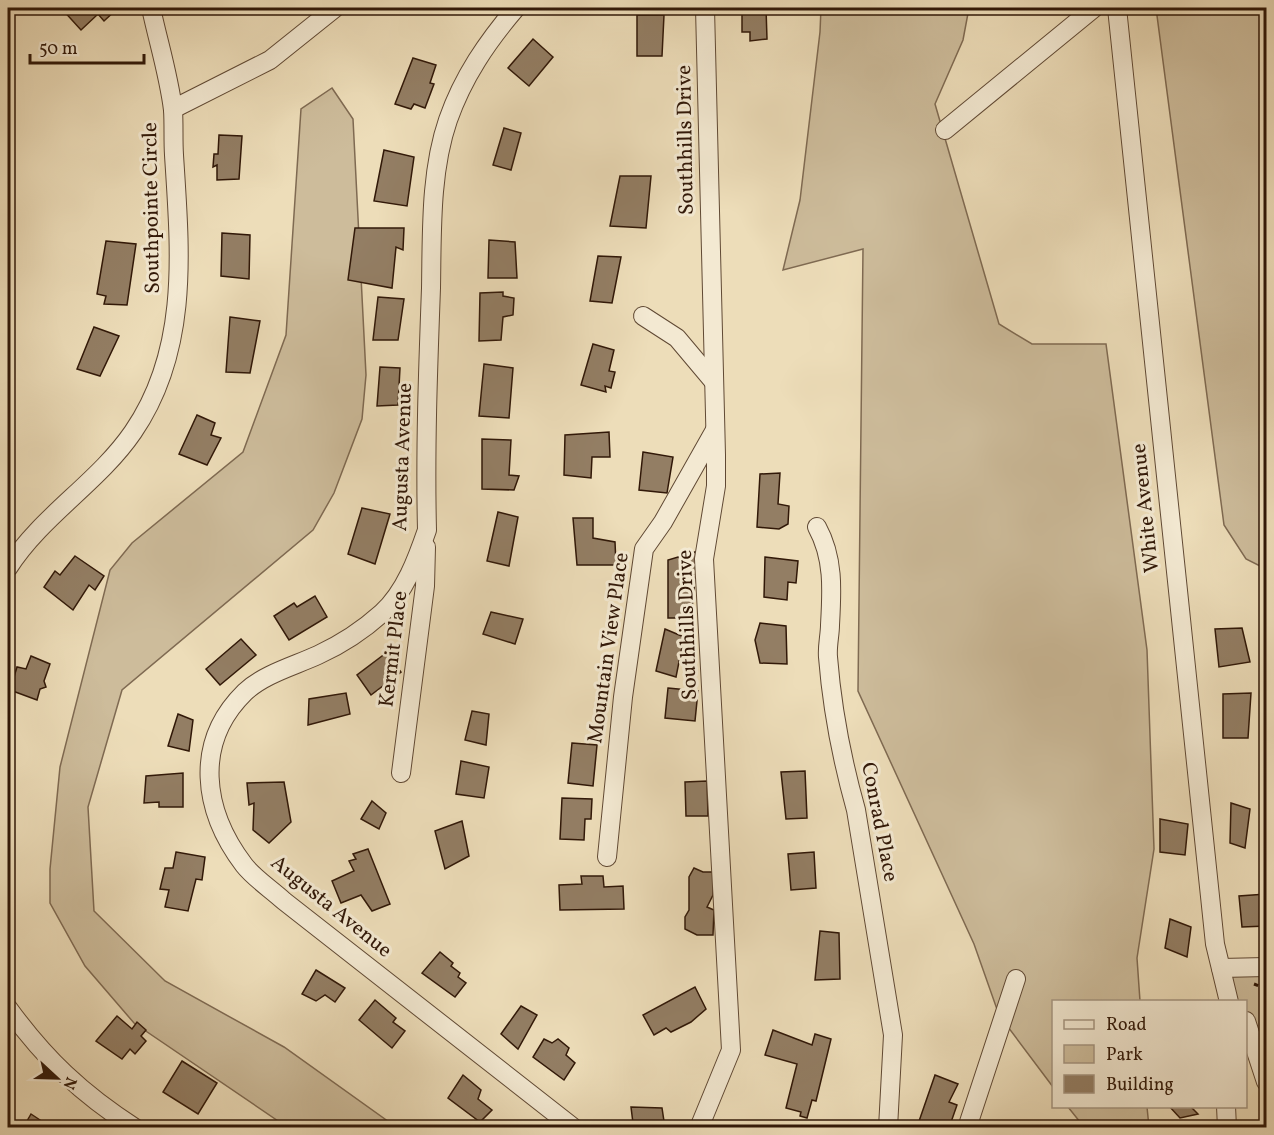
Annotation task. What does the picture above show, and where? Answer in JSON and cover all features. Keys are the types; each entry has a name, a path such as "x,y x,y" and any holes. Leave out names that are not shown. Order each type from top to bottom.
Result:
{"street":[{"name":"Southpointe Circle","path":"8,568 48,517 110,460 133,432 165,372 180,280 173,109 151,8"},
{"path":"173,109 270,60 335,8"},
{"name":"Augusta Avenue","path":"516,8 491,37 463,81 447,122 438,163 433,213 427,530 406,582 384,611 354,637 277,672 246,692 222,725 210,757 210,799 222,833 245,867 284,901 574,1128"},
{"name":"Southhills Drive","path":"699,1128 730,1050 704,559 716,486 705,8"},
{"path":"945,130 1094,8"},
{"name":"White Avenue","path":"1117,8 1215,944 1229,1000"},
{"path":"643,316 677,338 714,382"},
{"name":"Mountain View Place","path":"607,857 623,697 644,549 663,522 716,429"},
{"name":"Conrad Place","path":"817,527 830,554 830,625 827,653 830,679 847,777 856,810 893,1035 888,1128"},
{"name":"Kermit Place","path":"401,773 425,586 427,530"},
{"path":"1221,968 1266,967"},
{"path":"968,1128 1016,979"},
{"path":"8,1008 33,1042 73,1083 135,1128"},
{"path":"1247,1027 1266,1082"},
{"path":"1226,1108 1227,1128"}],"green space":[{"path":"821,8 969,8 963,40 935,104 999,324 1032,344 1106,344 1147,650 1154,849 1137,958 1140,1000 1052,1000 1052,1086 999,1015 974,944 858,691 863,249 783,270 800,200"},
{"path":"1156,8 1266,8 1266,569 1246,559 1224,525"},
{"path":"332,88 353,119 366,375 362,419 334,493 313,530 122,690 88,807 94,911 165,981 284,1047 396,1127 287,1127 134,1023 85,966 50,903 50,869 60,767 110,570 132,543 243,452 286,335 301,109"},
{"path":"1266,967 1266,1082 1247,1024 1247,1000 1229,1000 1223,968"},
{"path":"1069,1108 1147,1108 1149,1127 1084,1127"}],"building":[{"path":"61,8 118,8 104,21 98,14 81,30"},
{"path":"742,8 766,8 767,39 750,41 750,32 742,32"},
{"path":"637,15 664,15 662,56 637,56"},
{"path":"533,39 553,57 529,86 508,68"},
{"path":"413,58 436,65 430,83 434,84 425,108 414,104 411,109 395,104"},
{"path":"504,128 521,133 511,170 493,165"},
{"path":"219,135 242,136 239,179 217,180 217,165 213,167 214,154 218,154"},
{"path":"384,150 414,157 407,206 374,201"},
{"path":"620,176 651,176 646,228 610,226"},
{"path":"355,228 404,228 403,250 396,247 392,288 348,280"},
{"path":"222,233 250,235 249,279 221,276"},
{"path":"489,240 515,242 517,278 488,278"},
{"path":"106,241 136,244 127,305 104,304 106,296 97,294"},
{"path":"598,256 621,257 612,303 590,301"},
{"path":"503,292 503,296 514,298 513,315 503,317 501,340 479,341 480,293"},
{"path":"378,297 404,299 398,340 373,340"},
{"path":"230,317 260,321 250,373 226,372"},
{"path":"94,327 119,336 100,376 77,369"},
{"path":"593,344 614,350 609,371 615,372 611,388 605,386 606,392 581,385"},
{"path":"484,364 513,368 509,418 479,416"},
{"path":"380,367 400,368 398,405 377,406"},
{"path":"197,415 215,423 211,435 221,438 207,465 179,454"},
{"path":"609,432 610,457 592,457 591,478 564,475 565,435"},
{"path":"482,439 511,440 509,475 519,476 514,490 482,489"},
{"path":"643,452 673,457 667,493 639,490"},
{"path":"780,473 778,504 789,506 788,524 779,529 757,527 760,474"},
{"path":"362,508 390,514 375,564 348,554"},
{"path":"498,512 518,517 509,566 487,561"},
{"path":"573,518 593,518 593,538 615,542 616,565 577,565"},
{"path":"698,551 691,618 668,618 668,560"},
{"path":"75,556 104,576 95,590 89,585 73,610 44,587 55,571 60,575"},
{"path":"765,557 798,561 796,583 788,582 787,600 764,597"},
{"path":"315,596 327,617 289,640 274,616 294,603 297,607"},
{"path":"491,612 523,619 515,644 483,634"},
{"path":"760,623 786,626 787,664 760,663 755,640"},
{"path":"1242,628 1250,662 1219,667 1215,629"},
{"path":"665,629 684,637 676,677 656,671"},
{"path":"241,639 256,655 220,685 206,669"},
{"path":"386,653 401,672 371,695 357,675"},
{"path":"31,656 50,664 44,681 46,687 40,689 37,700 10,690 17,667 26,669"},
{"path":"668,688 698,691 695,721 665,718"},
{"path":"346,693 350,714 308,725 309,699"},
{"path":"1251,693 1248,738 1223,738 1223,694"},
{"path":"472,711 489,714 486,745 465,740"},
{"path":"178,714 193,720 189,751 168,746"},
{"path":"572,743 597,745 593,786 568,783"},
{"path":"461,761 489,767 484,798 456,794"},
{"path":"805,771 807,818 786,819 781,772"},
{"path":"183,773 183,807 159,807 159,802 144,803 146,776"},
{"path":"707,781 708,816 686,816 685,782"},
{"path":"284,782 291,822 269,843 253,830 254,803 249,805 247,783"},
{"path":"562,798 592,799 591,819 585,819 584,840 560,839"},
{"path":"372,801 386,813 379,829 361,819"},
{"path":"1231,803 1250,809 1245,848 1230,843"},
{"path":"1160,819 1188,824 1185,855 1160,852"},
{"path":"462,821 469,856 445,869 435,831"},
{"path":"368,849 390,904 372,911 361,895 341,903 332,881 354,871 349,861 356,859 353,854"},
{"path":"176,852 205,857 202,880 196,879 188,911 165,907 169,890 160,889 165,868 173,868"},
{"path":"814,852 816,888 791,890 788,854"},
{"path":"694,868 703,872 714,872 713,895 707,907 714,910 713,935 697,935 685,929 685,917 689,910 689,877"},
{"path":"581,876 603,876 604,887 623,886 624,909 560,910 559,885 582,884"},
{"path":"1266,894 1266,926 1242,927 1239,896"},
{"path":"1170,919 1191,927 1187,957 1165,948"},
{"path":"820,931 839,933 840,979 815,980"},
{"path":"440,952 453,963 451,966 460,973 458,977 466,983 455,997 422,973"},
{"path":"316,970 345,988 335,1002 325,995 316,1001 302,994"},
{"path":"695,987 706,1009 691,1022 671,1032 666,1028 654,1035 643,1015"},
{"path":"375,1000 396,1018 393,1022 405,1031 392,1048 359,1020"},
{"path":"521,1006 537,1015 518,1049 501,1034"},
{"path":"117,1016 132,1029 137,1022 146,1030 141,1036 146,1041 135,1054 130,1049 122,1059 96,1041"},
{"path":"773,1030 812,1045 815,1034 831,1039 816,1101 812,1100 807,1118 800,1116 801,1112 786,1108 797,1064 765,1055"},
{"path":"544,1039 552,1043 558,1039 569,1048 566,1055 575,1063 564,1080 533,1057"},
{"path":"182,1061 217,1083 198,1114 163,1092"},
{"path":"463,1075 481,1090 478,1099 492,1110 480,1122 448,1098"},
{"path":"935,1075 958,1084 949,1102 957,1105 949,1128 917,1127"},
{"path":"631,1107 662,1108 665,1128 647,1128 646,1122 633,1123"},
{"path":"1171,1108 1192,1108 1198,1114 1180,1118"},
{"path":"31,1114 52,1128 23,1128"}]}
